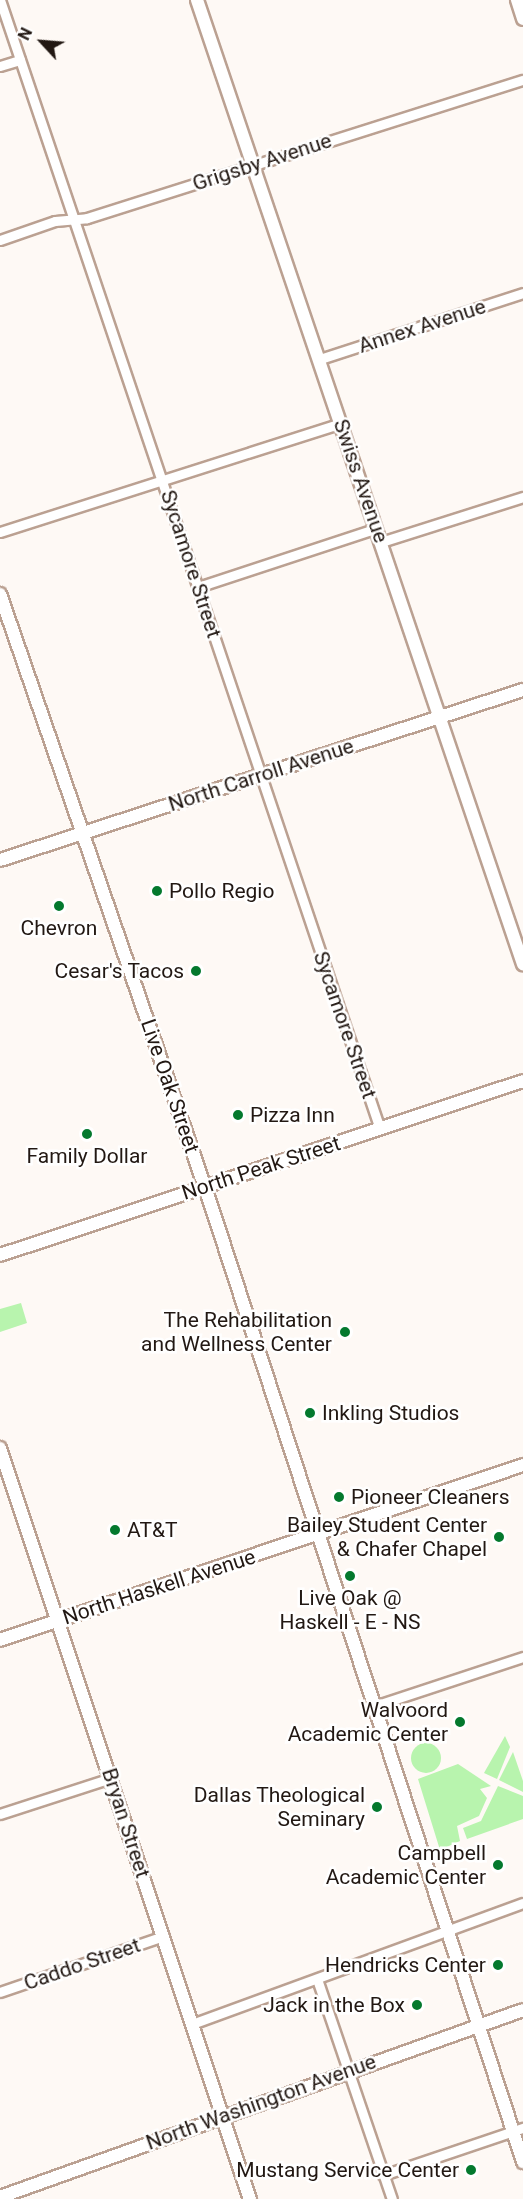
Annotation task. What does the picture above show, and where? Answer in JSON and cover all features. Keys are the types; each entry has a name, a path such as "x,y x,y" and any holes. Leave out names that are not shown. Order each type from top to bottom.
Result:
{"street":[{"name":"Sycamore Street","path":"0,0 380,1129"},
{"name":"Swiss Avenue","path":"197,0 523,963"},
{"path":"517,0 523,19"},
{"path":"0,66 20,60"},
{"name":"Grigsby Avenue","path":"0,240 252,165 523,80"},
{"name":"Annex Avenue","path":"320,359 523,293"},
{"path":"0,532 342,423"},
{"path":"381,542 523,497"},
{"path":"198,587 377,528"},
{"name":"Live Oak Street","path":"0,594 204,1186 319,1534 444,1931 476,2024 518,2130 523,2162"},
{"name":"North Carroll Avenue","path":"0,860 523,690"},
{"name":"North Peak Street","path":"0,1255 523,1082"},
{"name":"Bryan Street","path":"0,1448 250,2199"},
{"name":"North Haskell Avenue","path":"0,1640 523,1465"},
{"path":"374,1706 523,1657"},
{"path":"0,1814 111,1778"},
{"path":"192,2024 523,1904"},
{"name":"Caddo Street","path":"0,1992 164,1936"},
{"path":"316,1979 392,2199"},
{"name":"North Washington Avenue","path":"0,2197 476,2024 523,2010"},
{"path":"383,2175 518,2130"}],"green space":[{"path":"21,1303 27,1323 0,1332 0,1309"},
{"path":"505,1736 510,1747 497,1779 484,1773"},
{"path":"426,1743 437,1747 441,1758 437,1769 426,1773 415,1769 411,1758 415,1747"},
{"path":"513,1752 523,1781 523,1792 499,1780"},
{"path":"458,1764 491,1786 480,1789 487,1798 479,1816 457,1826 460,1841 440,1850 418,1779"},
{"path":"498,1786 523,1796 523,1819 467,1839 463,1828 481,1821"}],"place":[{"name":"Pollo Regio","path":"157,891"},
{"name":"Chevron","path":"59,906"},
{"name":"Cesar's Tacos","path":"196,971"},
{"name":"Pizza Inn","path":"238,1115"},
{"name":"Family Dollar","path":"87,1134"},
{"name":"The Rehabilitation and Wellness Center","path":"345,1332"},
{"name":"Inkling Studios","path":"310,1413"},
{"name":"Pioneer Cleaners","path":"339,1497"},
{"name":"AT&T","path":"115,1530"},
{"name":"Bailey Student Center & Chafer Chapel","path":"499,1537"},
{"name":"Live Oak @ Haskell - E - NS","path":"350,1576"},
{"name":"Walvoord Academic Center","path":"460,1722"},
{"name":"Dallas Theological Seminary","path":"377,1807"},
{"name":"Campbell Academic Center","path":"498,1865"},
{"name":"Hendricks Center","path":"498,1965"},
{"name":"Jack in the Box","path":"417,2005"},
{"name":"Mustang Service Center","path":"471,2170"}]}
